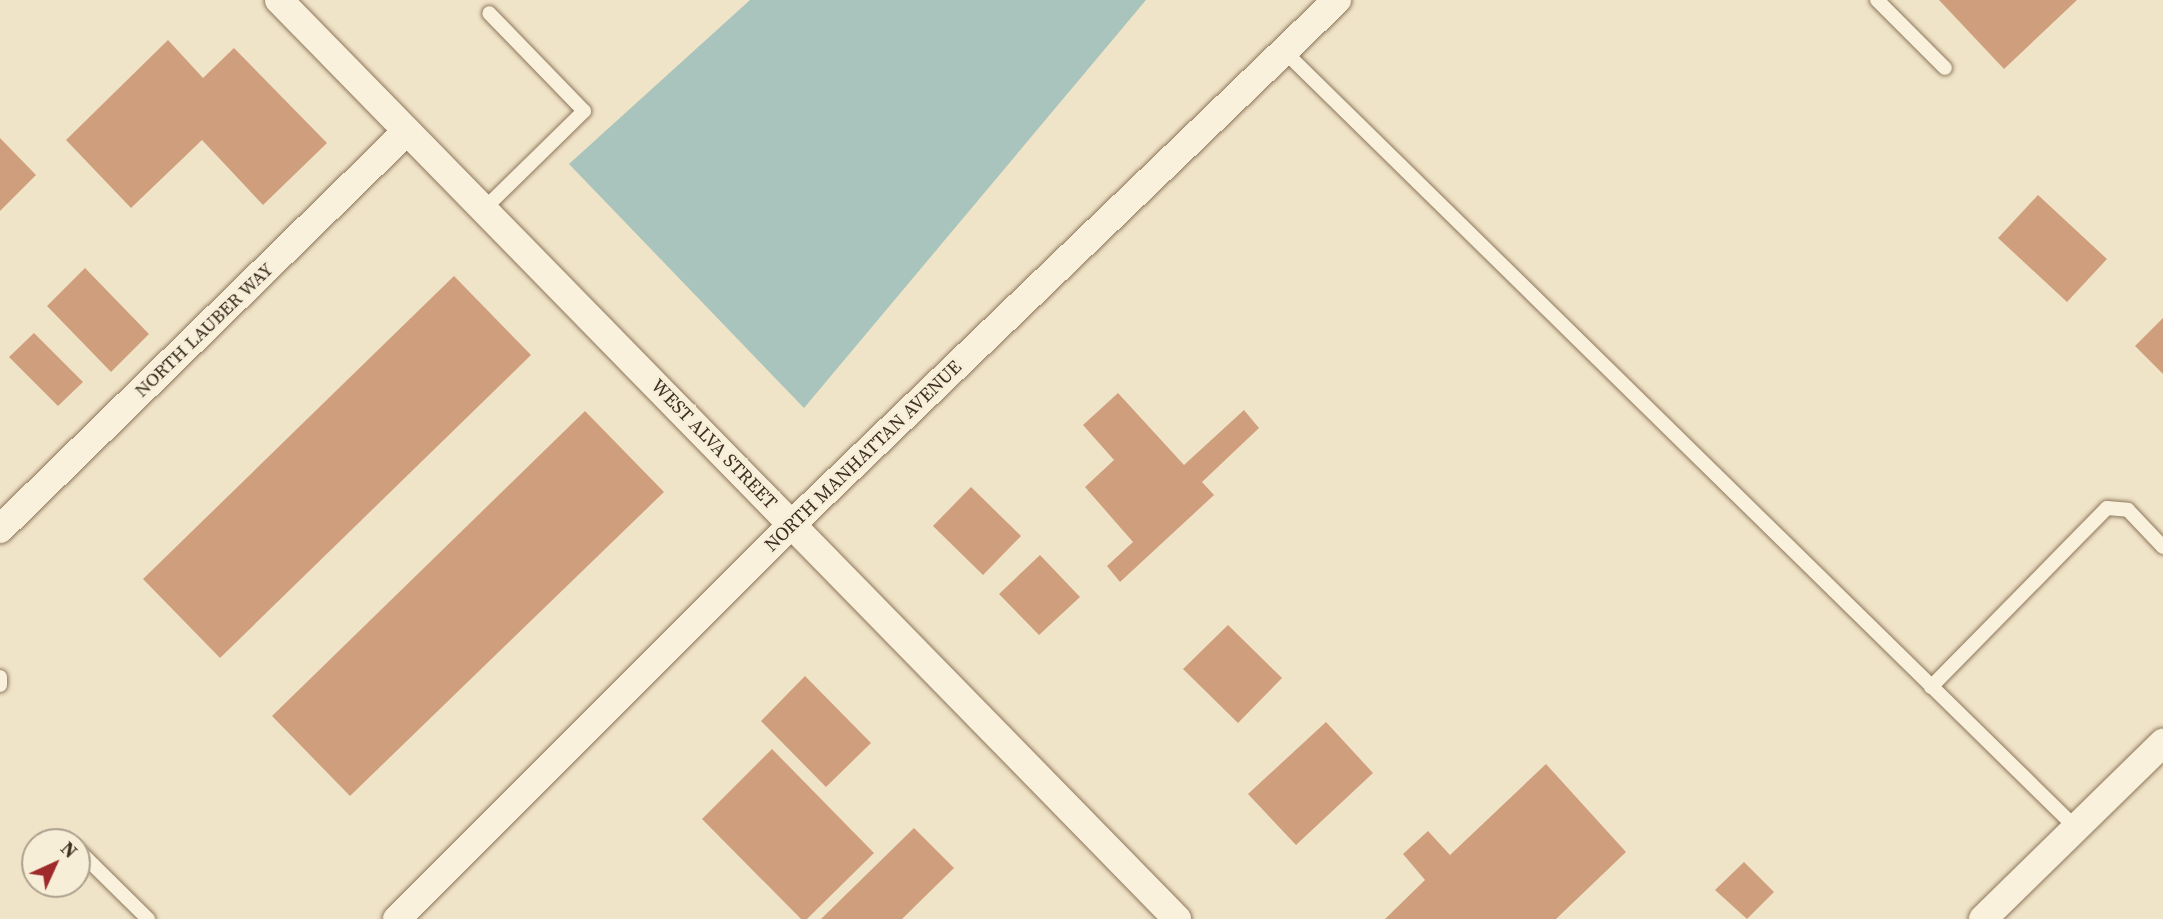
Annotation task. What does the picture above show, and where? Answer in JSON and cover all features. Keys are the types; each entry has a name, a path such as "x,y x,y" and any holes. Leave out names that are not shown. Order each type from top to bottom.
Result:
{"street":[{"name":"WEST ALVA STREET","path":"279,0 1177,919"},
{"name":"NORTH MANHATTAN AVENUE","path":"397,919 792,524 1336,0"},
{"name":"NORTH LAUBER WAY","path":"0,529 407,131"},
{"path":"1993,916 2076,828 2163,743"}],"lane":[{"path":"1877,0 1945,68"},
{"path":"484,209 584,111 489,13"},
{"path":"1284,51 2076,828"},
{"path":"1931,687 2107,508 2128,510 2163,547"},
{"path":"0,677 0,685"},
{"path":"91,863 148,919"}],"water":[{"path":"750,0 1146,0 804,408 569,164"}],"building":[{"path":"1939,0 2077,0 2004,69"},
{"path":"168,40 203,78 234,48 327,143 263,205 202,140 131,208 66,140"},
{"path":"0,138 36,175 0,211"},
{"path":"2038,195 2107,259 2067,302 1998,238"},
{"path":"85,268 149,334 111,372 47,306"},
{"path":"454,276 531,355 220,658 143,579"},
{"path":"2163,318 2163,374 2135,346"},
{"path":"34,333 83,382 58,406 9,357"},
{"path":"1118,393 1184,465 1244,410 1259,428 1202,482 1214,495 1120,582 1107,566 1133,542 1085,487 1114,460 1083,425"},
{"path":"585,411 664,492 350,796 272,716"},
{"path":"971,487 1021,536 983,575 933,526"},
{"path":"1040,555 1080,597 1039,635 999,594"},
{"path":"1228,625 1282,678 1238,723 1183,669"},
{"path":"805,676 871,743 826,787 761,721"},
{"path":"1326,722 1373,773 1296,845 1248,794"},
{"path":"772,749 874,853 807,919 801,919 702,819"},
{"path":"1546,764 1626,852 1556,919 1385,919 1425,880 1403,854 1428,831 1450,855"},
{"path":"914,828 954,868 902,919 821,919"},
{"path":"1744,862 1774,892 1747,919 1715,890"}]}
